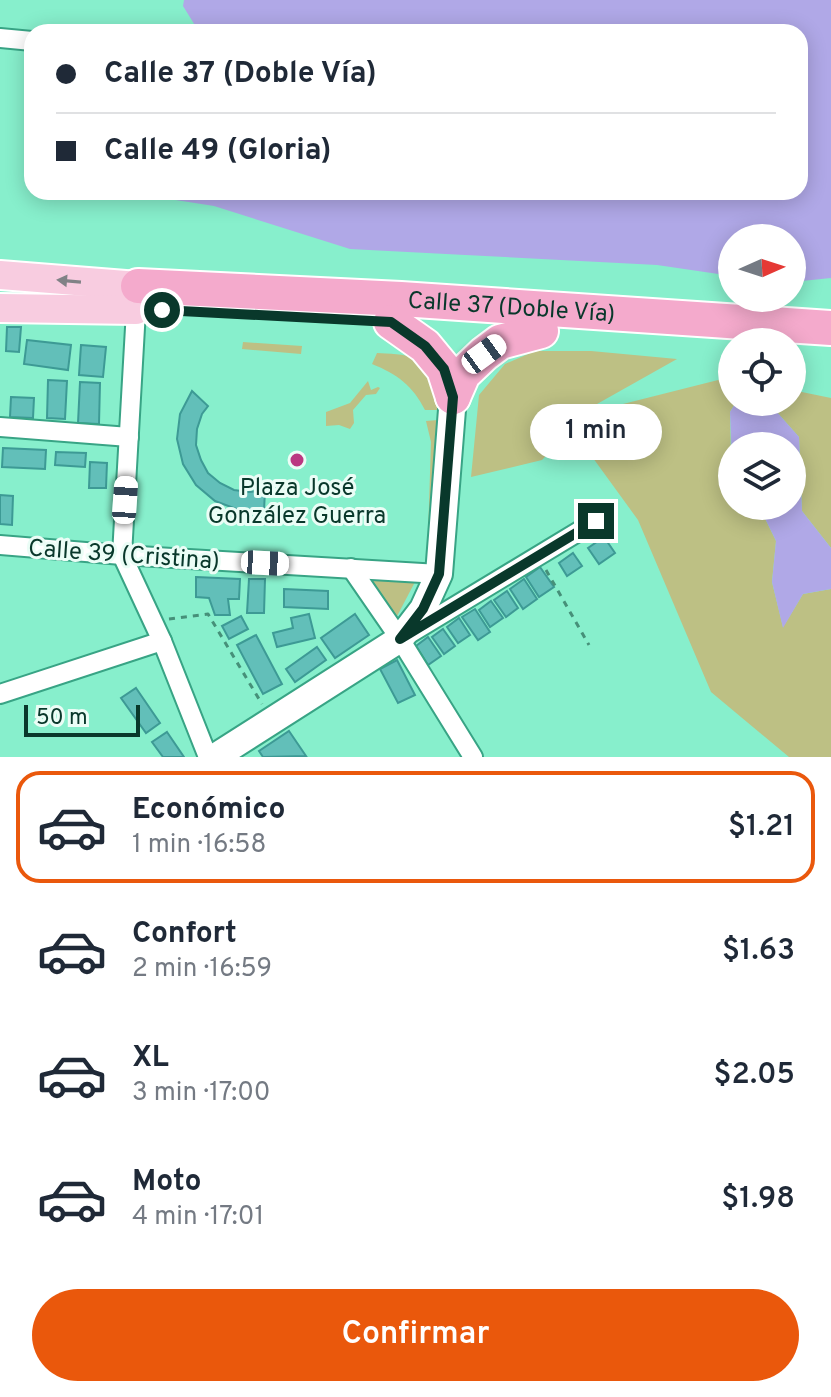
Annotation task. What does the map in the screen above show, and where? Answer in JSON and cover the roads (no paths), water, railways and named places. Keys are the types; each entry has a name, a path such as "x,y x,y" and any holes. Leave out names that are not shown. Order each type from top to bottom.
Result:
{"highway":[{"name":"Calle 37 (Doble Vía)","path":"137,298 188,311 718,343"},
{"name":"Calle 37 (Doble Vía)","path":"137,298 401,299 831,328"},
{"path":"391,322 425,346 444,369 453,397"},
{"path":"453,397 463,374 492,348 500,342 541,331"},
{"path":"806,349 831,351"}],"main road":[{"name":"Calle 37 (Doble Vía)","path":"0,275 137,298"},
{"name":"Calle 37 (Doble Vía)","path":"0,308 137,298"}],"street":[{"path":"0,38 24,40"},
{"path":"137,298 122,555 162,641 208,757"},
{"path":"400,639 423,609 439,574 453,397"},
{"path":"0,427 129,437"},
{"path":"215,757 400,639 596,521"},
{"name":"Calle 39 (Cristina)","path":"0,545 439,574"},
{"path":"351,568 400,639 473,757"},
{"path":"0,694 162,641"}],"place":[{"name":"Plaza José González Guerra","path":"297,460"}]}
